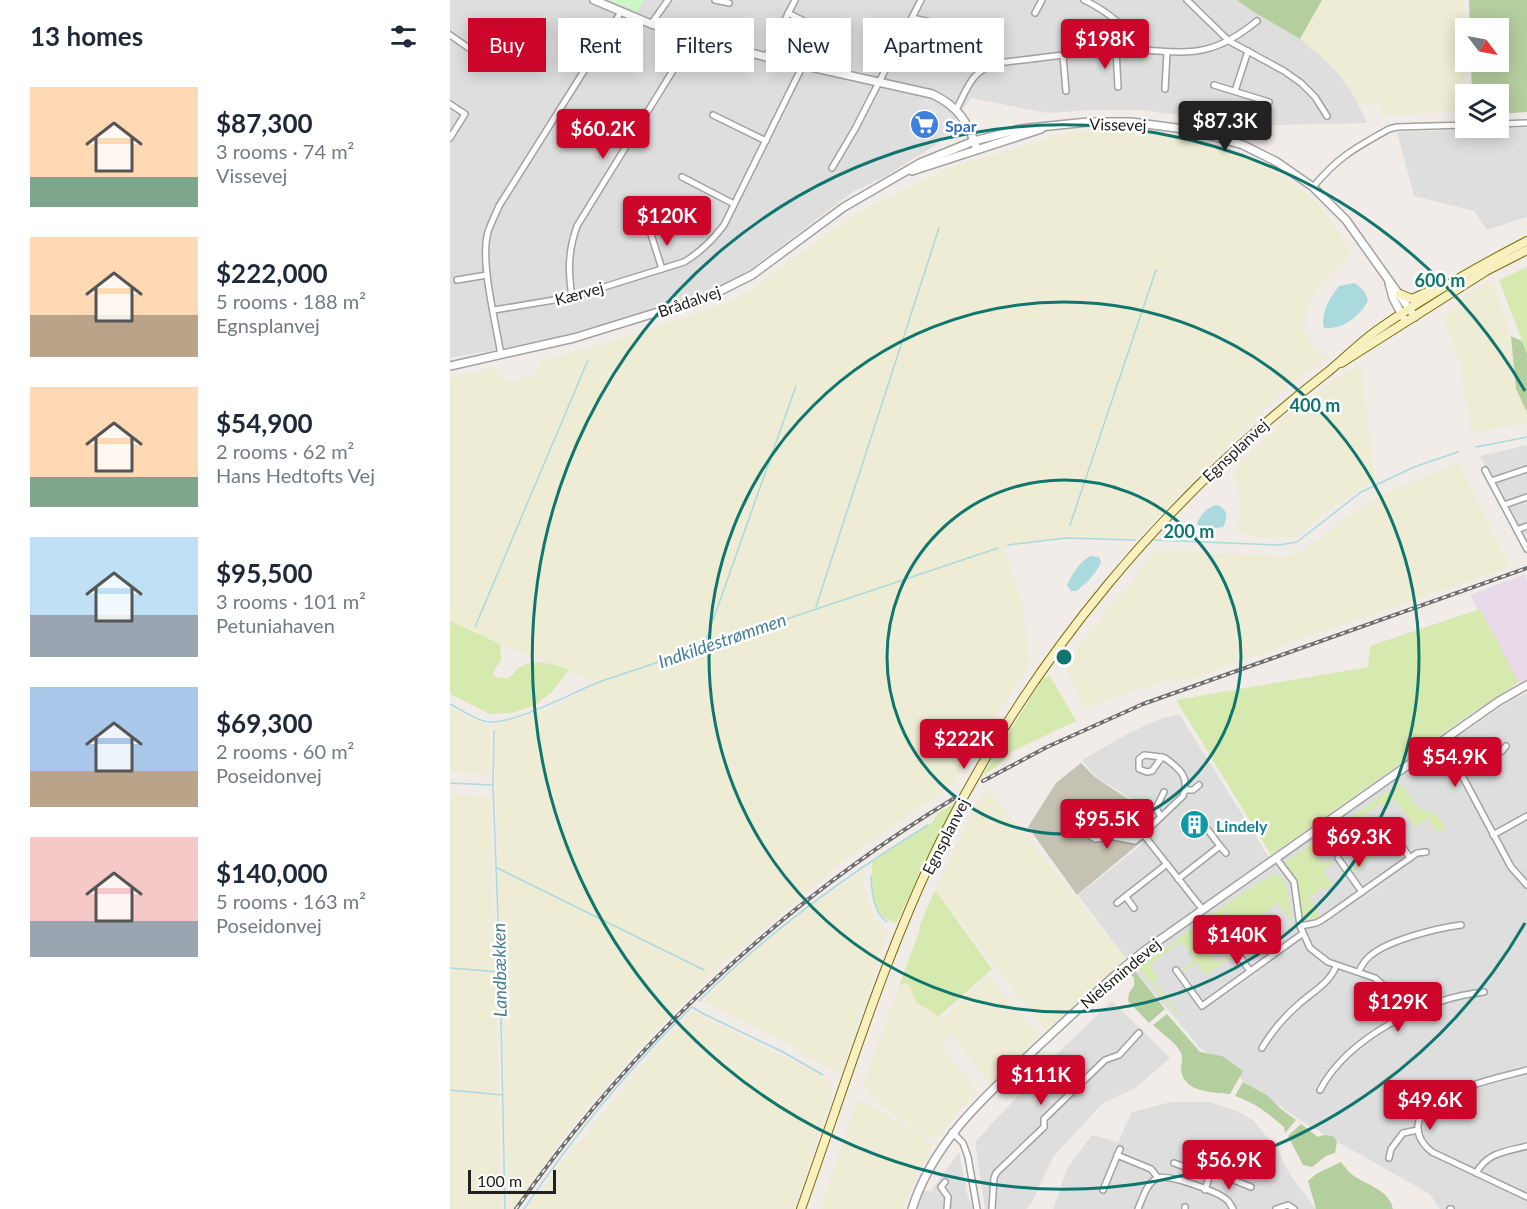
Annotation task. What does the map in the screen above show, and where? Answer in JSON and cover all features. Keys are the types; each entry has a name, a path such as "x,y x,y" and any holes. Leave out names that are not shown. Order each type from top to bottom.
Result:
{"main road":[{"name":"Egnsplanvej","path":"1334,366 1360,352 1404,318 1409,309 1457,279 1527,241"},
{"name":"Egnsplanvej","path":"801,1209 903,925 941,842 985,758 1014,711 1077,622 1111,579 1175,507 1244,441 1360,343 1404,318 1415,317 1486,271 1527,250"},
{"path":"1400,294 1408,299 1416,298 1457,279"}],"street":[{"path":"594,0 655,25"},
{"path":"651,24 668,0"},
{"path":"715,0 729,3"},
{"path":"786,18 795,0"},
{"path":"912,18 921,0"},
{"path":"1035,13 1042,0"},
{"path":"1084,0 1096,6 1130,34 1136,50"},
{"path":"1187,0 1229,41 1301,83 1315,97 1327,116"},
{"path":"501,355 488,275 487,236 500,206 621,12"},
{"path":"788,13 798,18"},
{"path":"956,110 974,75 996,63 1116,50 1198,51 1229,41 1257,21"},
{"path":"450,35 468,47"},
{"path":"1116,50 1118,87"},
{"path":"1235,91 1248,51"},
{"path":"1165,89 1167,52"},
{"path":"754,54 766,57"},
{"path":"1063,56 1066,91"},
{"path":"572,297 568,259 570,243 577,226 672,72"},
{"name":"Kærvej","path":"494,310 572,297 684,262 699,253 724,225 800,72"},
{"path":"837,72 932,94 942,99 956,110 965,122 977,149"},
{"path":"832,168 885,72"},
{"path":"1214,85 1269,102"},
{"path":"450,104 465,114 450,138"},
{"path":"713,115 766,141"},
{"name":"Vissevej","path":"974,141 1020,129 1088,122 1131,122 1191,130 1244,146 1277,162 1313,187 1346,220 1415,317"},
{"path":"1509,124 1527,123"},
{"path":"1313,187 1329,168 1346,154 1389,129 1455,125"},
{"name":"Vissevej","path":"977,149 1052,126"},
{"name":"Brådalvej","path":"450,366 574,338 710,296 731,287 752,275 844,207 920,163 974,141"},
{"name":"Brådalvej","path":"902,175 977,149"},
{"path":"682,177 734,204"},
{"path":"653,224 650,231 662,269"},
{"path":"457,280 488,275"},
{"name":"Vissevej","path":"1388,280 1393,298 1404,318"},
{"path":"1491,481 1527,469"},
{"path":"1485,470 1527,549"},
{"path":"1504,505 1527,497"},
{"path":"1517,530 1527,526"},
{"name":"Nielsmindevej","path":"912,1209 925,1176 952,1132 999,1083 1144,951 1499,701 1527,685"},
{"path":"1443,740 1511,867 1527,885"},
{"path":"1461,773 1506,747"},
{"path":"1071,823 1095,839 1114,837 1135,842 1183,796 1185,790 1186,779 1183,773 1162,757"},
{"path":"1185,790 1193,790 1199,785"},
{"path":"1161,817 1155,808 1164,792"},
{"path":"1493,835 1527,816"},
{"path":"1386,824 1410,858"},
{"path":"1208,830 1226,853"},
{"path":"1143,834 1203,910"},
{"path":"1178,879 1221,846"},
{"path":"1300,926 1322,920 1410,858 1426,852"},
{"path":"1276,858 1294,882 1302,934 1316,955 1336,966 1368,974 1383,984 1395,998 1405,1016"},
{"path":"1338,858 1362,892"},
{"path":"1117,903 1167,864"},
{"path":"1126,897 1134,908"},
{"path":"1359,971 1375,952 1405,939 1444,927 1461,925"},
{"path":"1176,970 1202,1006 1302,934"},
{"path":"1226,937 1250,971"},
{"path":"1262,1048 1271,1032 1331,977 1336,966"},
{"path":"1320,1090 1328,1075 1357,1047 1376,1033 1405,1016 1443,1001 1484,992"},
{"path":"992,1209 996,1173 1044,1127 1044,1119 1105,1060 1119,1055 1138,1033"},
{"path":"1527,1070 1460,1090 1440,1099 1422,1115 1418,1130 1422,1143 1432,1152 1527,1197"},
{"path":"1389,1158 1391,1149 1403,1133 1418,1130"},
{"path":"952,1132 963,1143 969,1157 977,1209"},
{"path":"1476,1173 1492,1156 1527,1146"},
{"path":"1103,1190 1120,1149"},
{"path":"1117,1155 1151,1169 1158,1178"},
{"path":"1174,1163 1209,1176"},
{"path":"1205,1190 1211,1172 1251,1187"},
{"path":"1138,1209 1146,1190 1158,1178 1174,1178 1205,1190 1228,1200 1233,1209"},
{"path":"945,1182 941,1187 948,1197 947,1209"},
{"path":"1276,1209 1288,1205 1294,1209"}],"shaded area":[{"path":"450,0 1237,0 1300,39 1320,55 1339,74 1352,92 1367,123 1231,126 1187,116 1139,110 1047,113 971,98 939,143 882,178 854,191 740,277 705,294 549,340 450,358"},
{"path":"1322,0 1463,0 1463,18 1455,18 1455,72 1464,72 1465,84 1455,84 1455,112 1382,116 1379,101 1358,105 1339,74 1300,39"},
{"path":"925,98 952,113 950,116 955,125 950,139 942,138 939,142 936,140 945,125 935,120 937,116 920,105"},
{"path":"1119,128 1187,138 1240,155 1279,174 1315,200 1337,229 1351,254 1317,287 1306,311 1304,330 1314,346 1328,357 1286,387 1136,539 1067,536 1003,547 1022,602 1029,665 953,784 847,858 712,972 632,1056 577,1119 512,1209 508,1209 494,725 551,708 598,683 500,644 450,621 450,377 494,368 510,383 537,373 541,360 596,346 728,303 751,290 845,221 872,205 949,168 1073,131"},
{"path":"1527,128 1527,217 1487,230 1474,211 1414,196 1397,132 1455,130 1455,138 1509,138 1509,129"},
{"path":"1492,281 1511,336 1516,389 1527,412 1527,423 1472,432 1459,358 1443,319 1468,292"},
{"path":"1360,363 1375,480 1329,509 1295,537 1260,538 1238,532 1242,506 1233,470 1297,406"},
{"path":"1527,445 1527,544 1480,456"},
{"path":"1458,462 1510,567 1181,683 1173,678 1085,708 1064,664 1157,550 1288,556 1301,552 1367,502"},
{"path":"1525,574 1527,580 1527,679 1518,683 1470,595"},
{"path":"1527,693 1527,1209 1440,1209 1430,1194 1308,1125 1246,1083 1199,1047 1133,968 1078,895 1146,841 1149,809 1097,778 1082,760 1131,732 1160,719 1179,714 1274,865 1508,702"},
{"path":"450,707 491,726 490,775 450,772"},
{"path":"1081,763 1096,778 1148,812 1147,837 1077,895 1028,827 1056,783"},
{"path":"988,789 1126,959 1047,1032 935,890 980,796"},
{"path":"450,794 491,796 502,1209 450,1209"},
{"path":"864,869 864,887 869,905 874,918 888,933 840,1075 776,1037 703,1002 739,964 780,929"},
{"path":"1393,874 1395,877 1357,904 1355,901"},
{"path":"1258,969 1261,972 1223,999 1221,996"},
{"path":"988,976 1040,1036 990,1084 943,1024 950,1034 944,1042 945,1053 976,1088 974,1095 936,1138 928,1136 882,1107 863,1086 899,986 906,983 911,987 912,998 929,1007 941,1020"},
{"path":"1112,1001 1170,1058 1134,1089 1103,1103 1053,1157 1031,1204 1026,1209 985,1209 975,1142 1061,1050"},
{"path":"693,1012 821,1075 834,1089 794,1209 527,1209 662,1041"},
{"path":"859,1100 921,1134 933,1146 915,1178 903,1209 821,1209 855,1105"},
{"path":"1171,1102 1209,1102 1237,1111 1253,1120 1276,1148 1291,1176 1316,1209 1053,1209 1067,1169 1092,1135 1118,1142 1132,1112"},
{"path":"959,1152 967,1194 973,1209 916,1209 923,1191 931,1191"}],"green space":[{"path":"608,0 644,0 637,12"},
{"path":"1237,0 1322,0 1300,39"},
{"path":"1469,0 1527,0 1527,112 1509,113 1509,84 1472,84 1471,72 1509,72 1509,18 1470,18"},
{"path":"1527,267 1527,354 1499,280"},
{"path":"1511,336 1522,341 1527,354 1527,412 1516,389"},
{"path":"1480,609 1518,681 1516,684 1271,855 1176,700 1368,667 1370,646"},
{"path":"450,621 500,644 501,661 495,668 493,676 508,678 522,666 534,663 546,663 569,670 552,692 534,706 512,713 490,714 450,694"},
{"path":"1050,676 1076,721 1011,752 996,767 982,776 1043,678"},
{"path":"1400,783 1418,808 1437,815 1446,827 1438,833 1427,818 1415,827 1395,799 1383,806 1379,804 1360,819 1372,832 1379,827 1381,829 1372,836 1382,850 1352,872 1350,870 1367,858 1343,830 1314,851 1323,865 1330,860 1332,863 1323,871 1332,884 1325,890 1323,887 1309,898 1321,917 1303,921 1297,886 1284,863"},
{"path":"955,803 896,923 887,919 881,914 874,898 872,862 932,823 937,814"},
{"path":"1273,875 1282,877 1288,892 1292,922 1278,903 1264,914 1270,922 1257,932 1259,937 1254,940 1243,926 1229,936 1227,932 1237,925 1227,912 1199,933 1217,963 1232,953 1234,955 1206,975 1197,963 1182,973 1180,971 1194,961 1181,941 1149,965 1158,978 1154,981 1180,1015 1178,1016 1139,968 1188,931"},
{"path":"935,890 992,969 938,1017 917,1003 911,987 906,983 899,986 920,930 919,927"},
{"path":"1135,971 1165,1009 1149,1023 1128,1001 1129,993 1134,986 1134,978 1130,974"},
{"path":"1167,1014 1200,1052 1222,1056 1243,1071 1230,1094 1200,1090 1187,1083 1181,1069 1180,1051 1153,1025"},
{"path":"1243,1082 1268,1096 1296,1120 1285,1133 1284,1127 1267,1113 1235,1096"},
{"path":"1301,1124 1318,1137 1333,1136 1337,1142 1335,1153 1326,1156 1312,1167 1303,1165 1288,1136"},
{"path":"1341,1162 1352,1175 1383,1193 1393,1209 1316,1209 1308,1181 1316,1174"}],"water":[{"path":"1355,283 1365,292 1368,301 1365,307 1350,321 1337,327 1324,328 1323,317 1329,300 1339,286"},
{"path":"1218,505 1224,509 1226,515 1223,527 1206,528 1197,524 1205,511"},
{"path":"1091,556 1099,557 1101,562 1094,575 1076,591 1071,591 1067,585 1072,576"}],"waterway":[{"path":"816,607 939,228"},
{"path":"1070,525 1156,270"},
{"path":"475,627 588,360"},
{"path":"706,645 796,386"},
{"name":"Indkildestrømmen","path":"1476,447 1527,437"},
{"name":"Indkildestrømmen","path":"1154,540 1279,545 1297,542 1361,492 1414,467 1458,452"},
{"name":"Indkildestrømmen","path":"1008,545 1066,538 1135,540"},
{"name":"Indkildestrømmen","path":"450,704 484,721 495,722 509,719 541,708 599,682 998,548"},
{"name":"Landbækken","path":"494,731 493,785 505,1209"},
{"path":"450,783 491,785"},
{"path":"699,1001 752,952 808,906 867,864 928,825"},
{"path":"497,868 704,970"},
{"path":"871,876 876,908 887,922"},
{"path":"450,968 500,972"},
{"path":"524,1209 603,1104 646,1054 692,1007 783,1052 823,1075"},
{"path":"450,1090 503,1095"}],"railway":[{"path":"983,781 1047,747 1143,704 1527,568"},
{"path":"516,1209 609,1089 713,981 768,931 827,885 889,840 953,799"}],"place":[{"name":"Spar","path":"924,125"},
{"name":"Lindely","path":"1195,825"}]}
